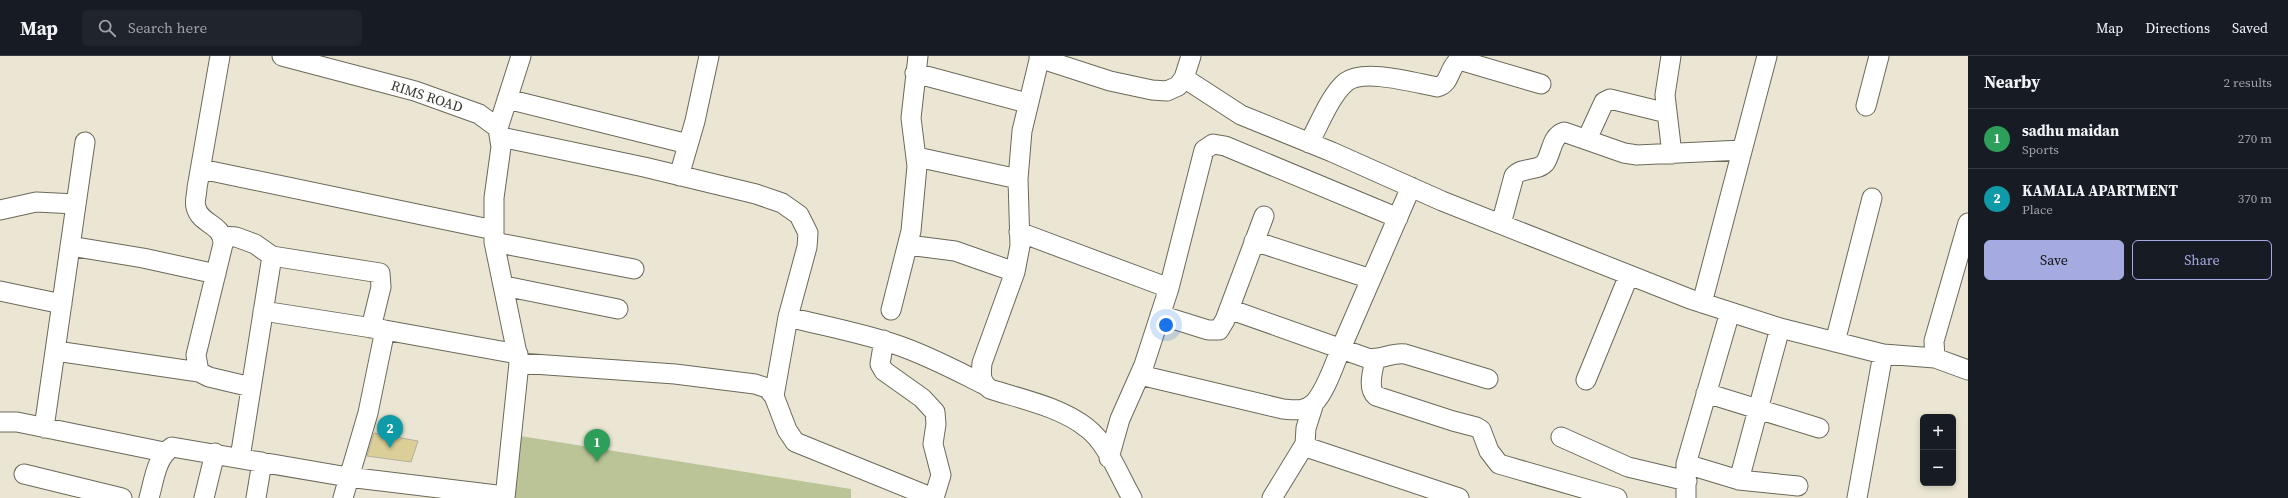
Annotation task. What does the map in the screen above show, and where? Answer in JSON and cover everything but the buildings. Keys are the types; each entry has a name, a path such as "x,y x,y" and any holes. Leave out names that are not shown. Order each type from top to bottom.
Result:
{"street":[{"path":"220,56 196,208 201,217 217,229 223,236 236,237 255,244 272,256 380,273 381,287 378,329 368,413 343,498"},
{"name":"RIMS ROAD","path":"282,56 416,91 479,114 500,132"},
{"path":"148,498 164,452 172,447 181,447 348,477 418,492 505,497 519,359 494,236 494,198 500,132 507,99 521,56"},
{"path":"679,176 710,56"},
{"path":"983,384 981,376 982,363 1015,272 1020,246 1018,179 1027,103 1040,57 1110,81 1152,90 1167,91 1178,86 1184,78 1191,56"},
{"path":"1671,56 1665,86 1672,154"},
{"path":"1702,303 1767,56"},
{"path":"1866,106 1879,56"},
{"path":"1309,142 1339,89 1354,77 1378,77 1437,87 1443,86 1447,82 1454,64 1459,60 1541,84"},
{"path":"891,310 911,231 917,157 911,118 917,64 1027,103"},
{"path":"1184,78 1241,116 1309,142 1411,187 1501,224 1702,303 1780,328 1835,342 1883,354 1935,358 1968,370"},
{"path":"507,99 688,144"},
{"path":"1588,139 1604,102 1610,99 1667,113"},
{"path":"500,132 762,196 782,203 800,215 808,233 806,247 788,317 774,396"},
{"path":"1501,224 1512,181 1518,171 1538,168 1545,162 1559,133 1570,133 1617,150 1637,155 1742,150"},
{"path":"44,428 85,142"},
{"path":"1109,458 1120,419 1140,375 1170,288 1204,150 1213,144 1225,146 1398,218"},
{"path":"917,157 1018,179"},
{"path":"201,169 634,269"},
{"path":"1140,375 1282,409 1306,409 1314,403 1320,395 1411,187"},
{"path":"1835,342 1872,198"},
{"path":"0,210 36,202 76,204"},
{"path":"1160,315 1208,330 1219,330 1229,309 1264,216"},
{"path":"1935,358 1934,341 1968,223"},
{"path":"1019,232 1170,288"},
{"path":"200,372 196,355 216,274 223,236"},
{"path":"1254,241 1371,280"},
{"path":"908,245 955,252 1015,272"},
{"path":"70,246 143,258 216,274"},
{"path":"240,458 272,256"},
{"path":"1586,380 1629,275"},
{"path":"504,286 618,309"},
{"path":"0,291 62,304"},
{"path":"1229,309 1340,350 1375,359 1396,353 1405,354 1488,379"},
{"path":"263,311 378,329 519,359 739,381 767,388 774,396 787,430 795,442 934,498 941,476 933,444 936,424 935,412 922,398 884,371 880,364 884,340"},
{"path":"1686,481 1706,393 1730,312"},
{"path":"788,317 884,340 938,360 990,389 1063,414 1088,428 1109,458 1132,498"},
{"path":"1739,480 1780,328"},
{"path":"56,351 200,372 209,377 251,387"},
{"path":"1857,498 1883,354"},
{"path":"1375,359 1372,392 1376,396 1476,427 1481,430 1489,451 1498,464 1617,498"},
{"path":"1706,393 1819,428"},
{"path":"1272,498 1305,444 1306,428 1314,403"},
{"path":"0,422 17,422 117,441 164,452"},
{"path":"1560,437 1628,467 1686,481 1739,480 1798,486"},
{"path":"1305,444 1317,452 1460,498"},
{"path":"204,498 215,453"},
{"path":"256,498 262,462"},
{"path":"24,474 122,498"}],"green space":[{"path":"514,435 851,489 851,498 511,498"}],"place":[{"name":"KAMALA APARTMENT","path":"390,448"},
{"name":"sadhu maidan","path":"597,462"}]}
